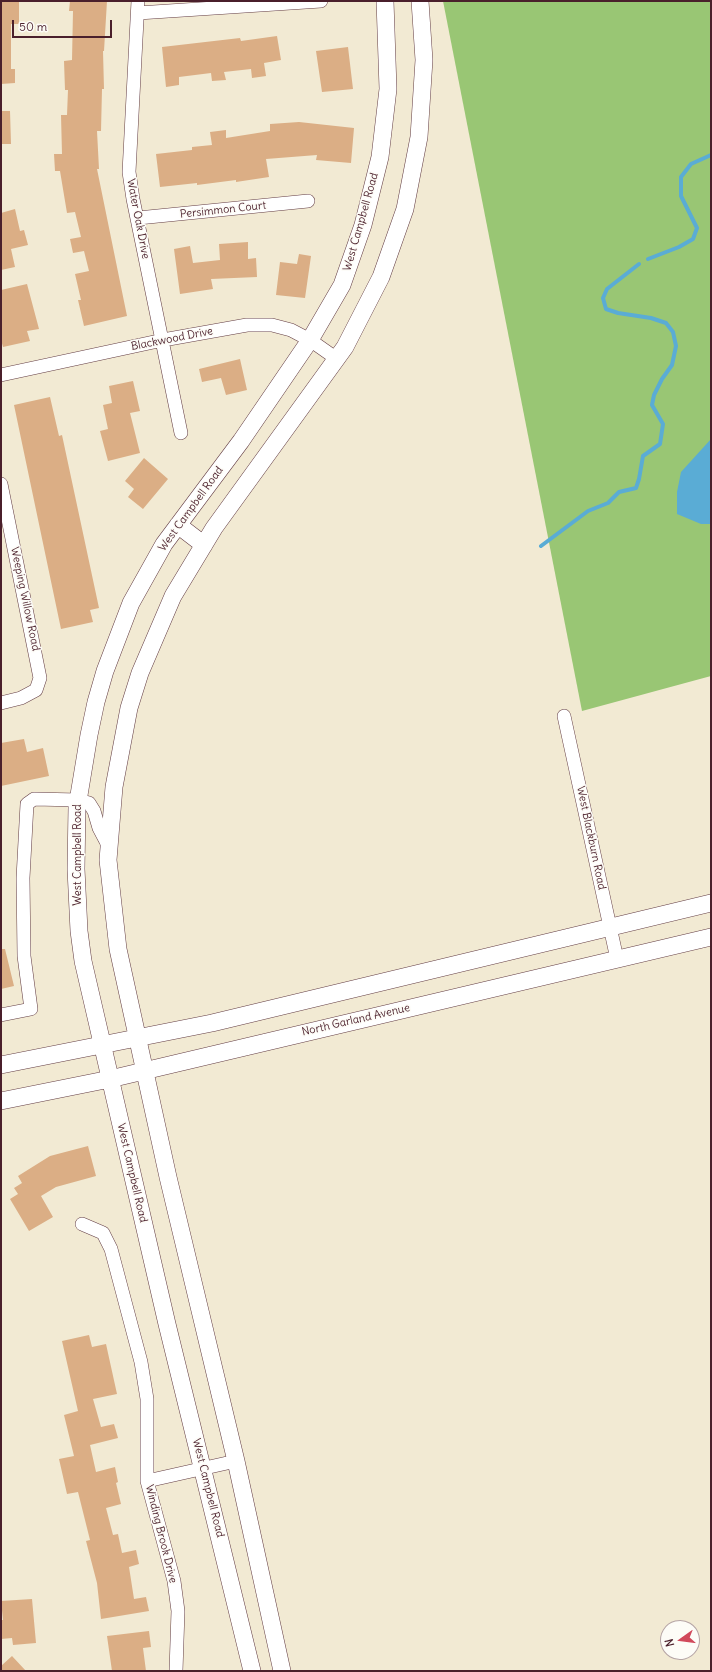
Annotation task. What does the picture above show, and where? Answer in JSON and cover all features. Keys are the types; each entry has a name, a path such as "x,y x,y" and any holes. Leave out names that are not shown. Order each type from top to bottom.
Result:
{"main road":[{"name":"West Campbell Road","path":"252,1671 204,1469 167,1324 83,961 79,931 76,869 78,800 89,735 105,671 131,604 164,544 241,441 310,340 342,285 363,225 380,157 388,89 385,1"},
{"path":"282,1671 236,1461 136,1038 118,949 111,893 109,847 114,787 129,708 140,674 173,596 214,528 345,347 381,277 405,209 419,137 424,60 420,1"},
{"path":"178,525 204,545"},
{"path":"1,1065 212,1023 610,926 711,903"},
{"name":"North Garland Avenue","path":"1,1101 110,1080 711,937"}],"street":[{"path":"138,7 321,1"},
{"name":"Water Oak Drive","path":"138,7 130,172 181,434"},
{"name":"Persimmon Court","path":"138,218 308,201"},
{"name":"Blackwood Drive","path":"1,375 163,340 247,325 272,325 291,330 310,340 337,359"},
{"name":"Weeping Willow Road","path":"1,484 40,678 36,690 21,698 1,704"},
{"name":"West Blackburn Road","path":"564,716 617,960"},
{"path":"1,1015 31,1009 24,956 23,878 27,804 34,799 78,800 89,803 94,811 99,828 109,847"},
{"name":"Winding Brook Drive","path":"82,1224 103,1233 111,1248 139,1355 147,1399 147,1481 174,1581 178,1611 176,1671"},
{"path":"147,1481 236,1461"}],"green space":[{"path":"443,1 711,1 711,676 582,711"}],"water":[{"path":"711,439 711,524 701,524 677,514 677,492 681,472"}],"building":[{"path":"1,1 19,1 19,24 11,24 11,69 15,69 15,83 1,84"},
{"path":"70,1 107,1 103,51 104,89 102,89 101,131 97,131 99,169 97,169 127,316 84,326 78,300 81,300 75,274 89,271 84,251 73,253 70,239 81,237 75,212 67,213 60,171 55,171 54,154 62,154 61,115 67,115 68,90 65,90 64,61 72,60 73,11 69,11"},
{"path":"277,36 281,60 264,63 266,76 252,78 251,69 224,72 226,80 212,81 211,73 179,77 179,85 166,87 162,47 240,38 241,41"},
{"path":"348,47 353,89 322,92 316,51"},
{"path":"1,111 10,111 11,144 1,144"},
{"path":"299,122 354,128 351,163 316,160 317,155 266,159 269,177 236,182 236,180 197,185 197,183 160,187 156,154 192,150 192,147 212,145 210,132 226,130 226,138 270,131 270,124"},
{"path":"15,209 20,231 24,230 28,245 11,249 15,267 1,270 1,213"},
{"path":"248,242 248,259 256,258 257,277 211,279 213,289 180,294 174,249 190,246 193,263 220,260 219,244"},
{"path":"299,254 311,256 305,298 276,295 280,262 297,264"},
{"path":"27,284 39,329 27,331 30,341 3,347 1,340 1,290"},
{"path":"240,359 247,390 226,395 221,378 202,382 199,369"},
{"path":"133,381 140,411 130,413 140,453 108,461 100,431 108,429 103,405 112,403 109,386"},
{"path":"50,397 59,436 62,435 99,608 90,610 93,622 61,629 14,405"},
{"path":"144,458 168,479 143,509 128,497 134,489 125,481"},
{"path":"24,739 27,752 43,748 49,776 1,786 1,743"},
{"path":"1,949 5,949 14,986 1,989"},
{"path":"88,1146 96,1176 56,1187 41,1196 53,1217 29,1231 10,1199 18,1194 14,1188 22,1183 18,1176 50,1156"},
{"path":"89,1335 92,1347 106,1344 117,1394 93,1399 101,1427 114,1424 118,1438 90,1445 96,1472 115,1467 118,1482 116,1483 121,1504 106,1508 113,1535 118,1534 122,1553 136,1550 139,1564 129,1567 134,1599 146,1597 149,1611 101,1619 97,1583 86,1541 90,1540 78,1492 67,1494 59,1459 74,1456 64,1415 78,1411 62,1341"},
{"path":"32,1599 36,1643 13,1645 12,1638 1,1639 1,1620 3,1620 1,1601"},
{"path":"149,1631 151,1647 143,1648 146,1671 112,1671 107,1636"},
{"path":"12,1656 26,1671 1,1671 1,1666"}],"waterway":[{"path":"648,259 679,247 693,239 697,228 681,196 681,177 691,164 711,155"},
{"path":"541,546 588,511 608,503 619,492 636,488 643,456 660,444 663,424 652,405 654,395 662,379 672,365 676,346 673,332 666,323 651,318 618,313 606,309 603,298 607,289 639,264"}]}
